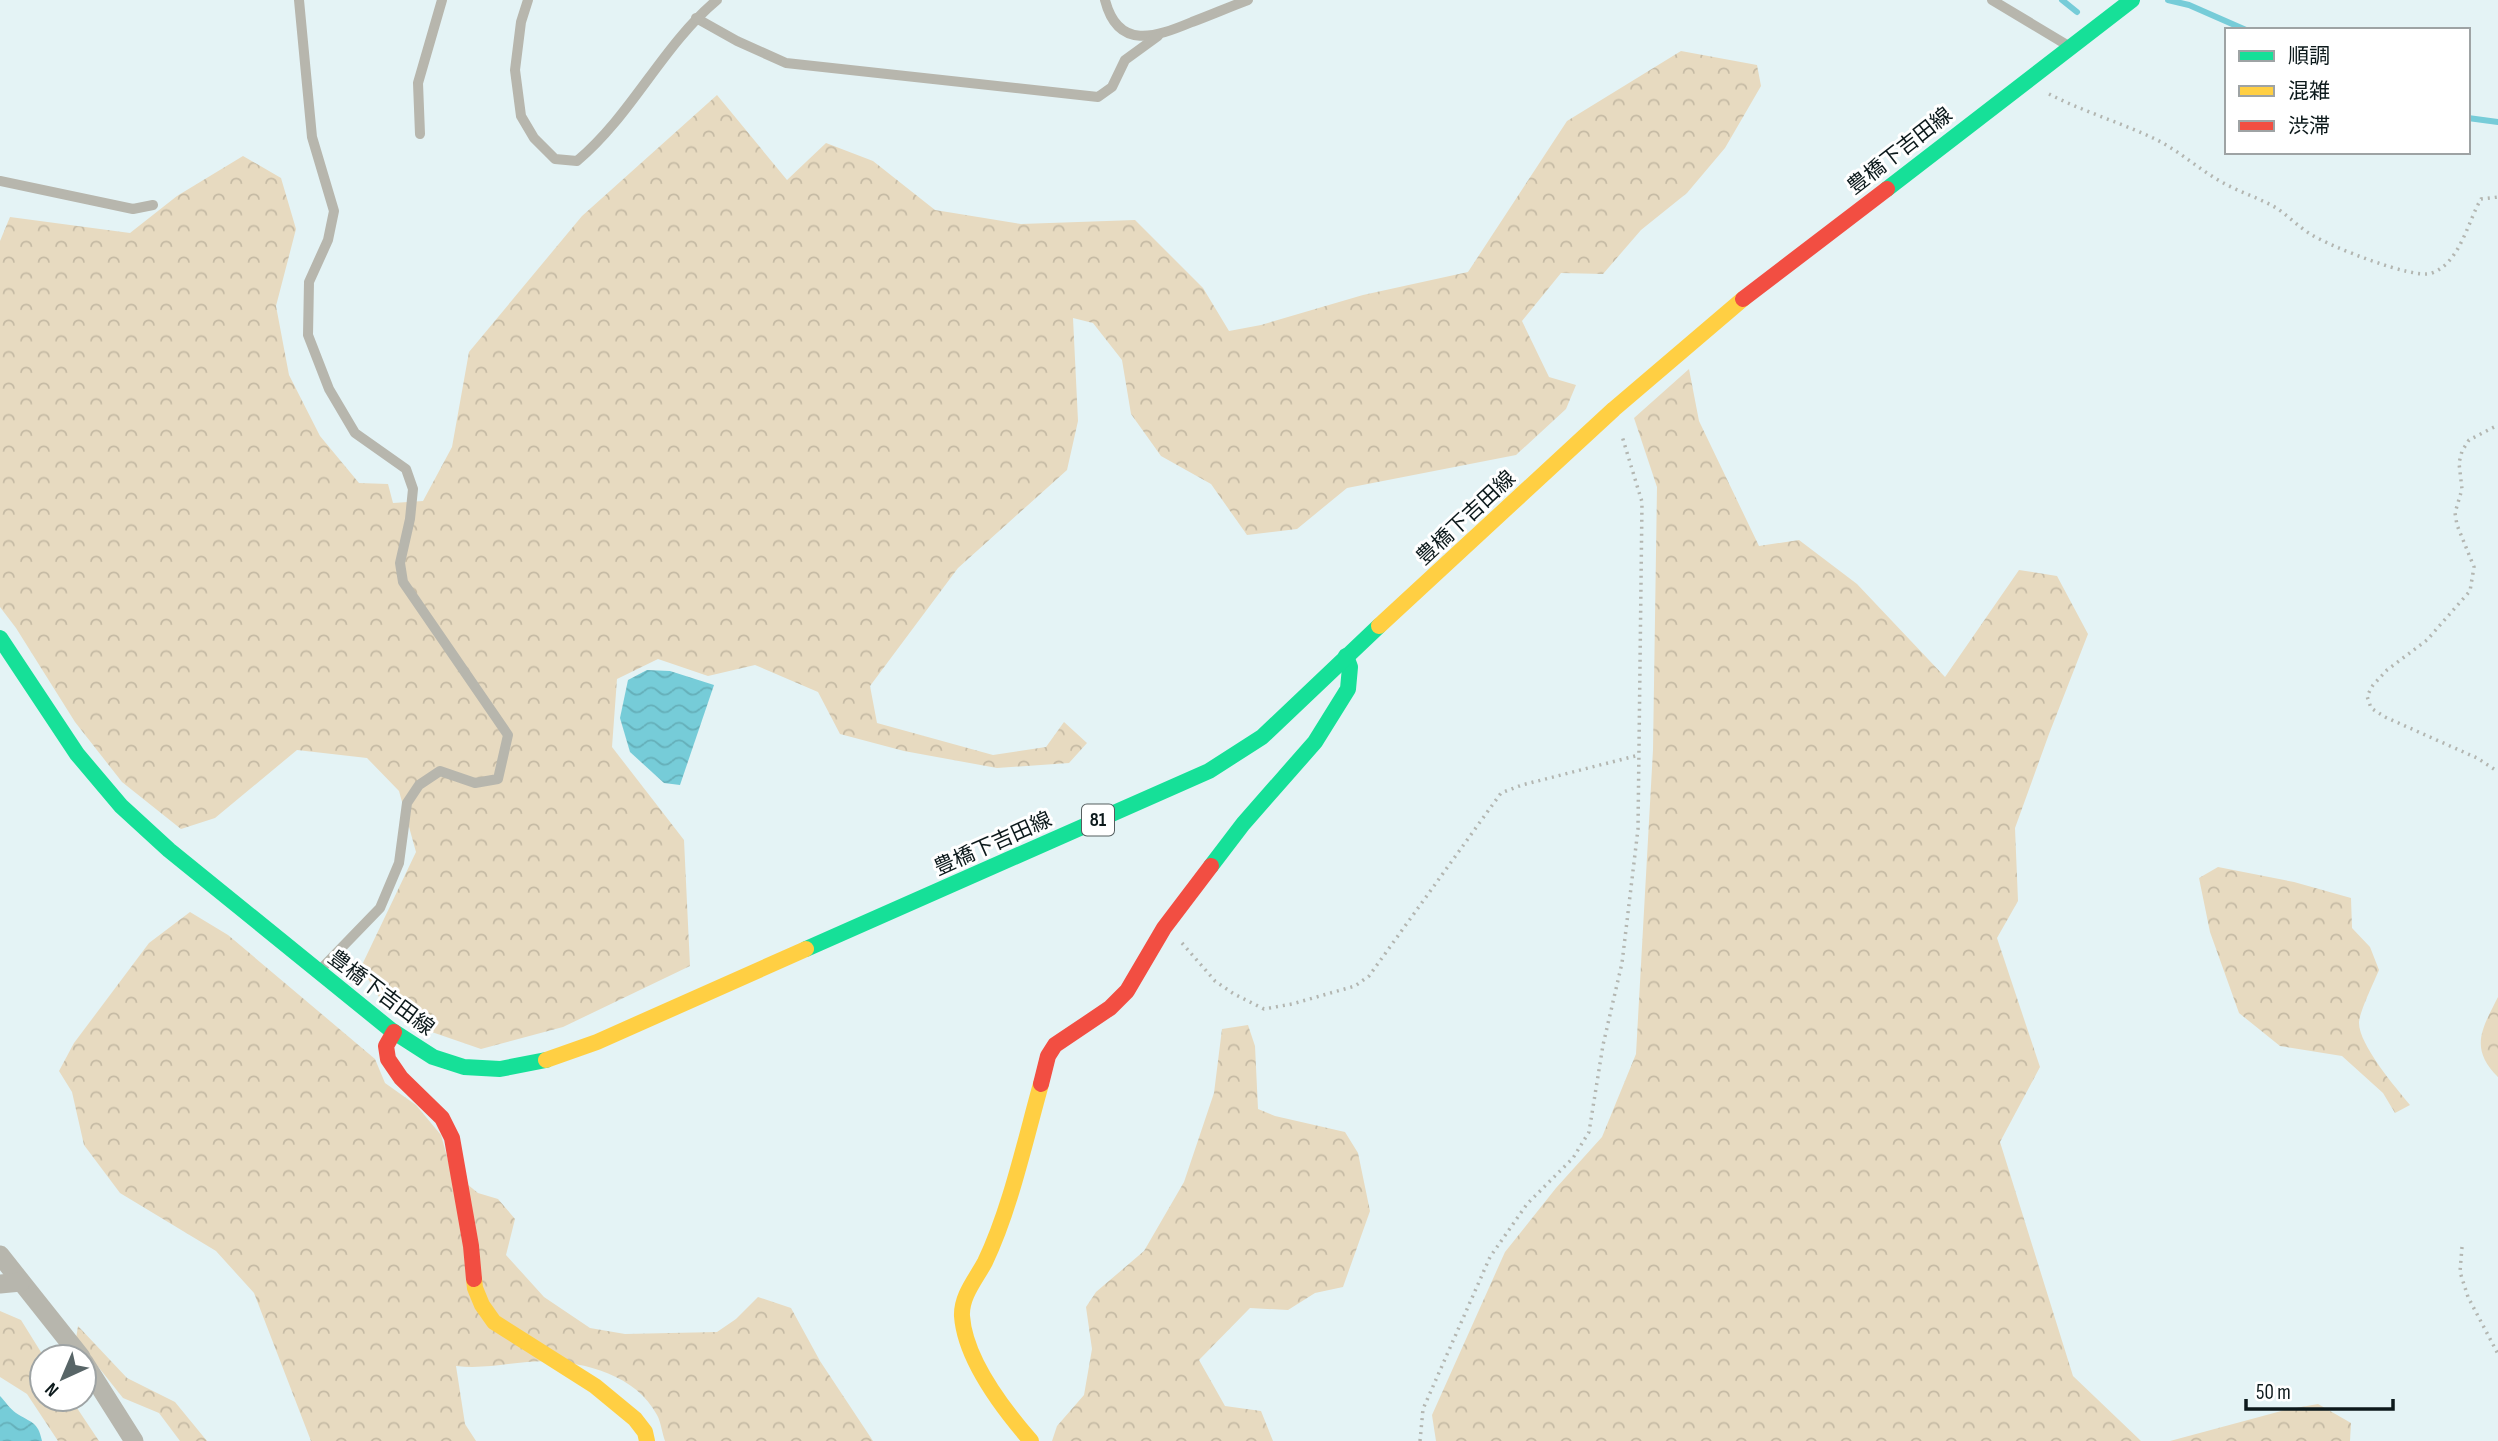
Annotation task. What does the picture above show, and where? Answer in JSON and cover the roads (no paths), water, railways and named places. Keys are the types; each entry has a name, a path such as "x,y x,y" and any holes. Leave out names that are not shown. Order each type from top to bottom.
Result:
{"main road":[{"name":"豊橋下吉田線","path":"0,638 72,745 106,790 146,830 394,1032 425,1053 463,1067 507,1070 541,1063 597,1042 1209,771 1262,737 1614,409 1746,297 2132,0"},
{"path":"1031,1441 1013,1422 995,1395 965,1335 961,1313 995,1234 1028,1135 1048,1056 1055,1045 1110,1008 1126,991 1164,928 1242,824 1315,742 1348,689 1350,667 1346,656"},
{"path":"394,1032 386,1046 388,1059 401,1078 442,1118 452,1138 471,1246 475,1288 482,1305 494,1322 594,1386 625,1410 645,1432 647,1441"}],"street":[{"path":"0,1255 69,1343"},
{"path":"0,1284 21,1282"},
{"path":"98,1384 134,1441"}],"lane":[{"path":"299,0 312,137 334,211 328,240 309,282 308,335 329,389 355,432 406,468 413,489 410,519 400,563 403,582 508,735 498,779 475,783 440,771 419,785 407,803 399,863 380,908 318,972"},
{"path":"420,134 418,83 442,0"},
{"path":"528,0 521,22 514,70 521,116 534,138 555,159 577,161 615,125 696,18 718,0"},
{"path":"1105,0 1109,15 1121,28 1139,37 1158,36"},
{"path":"696,18 737,41 786,63 1098,97 1112,87 1125,60 1158,36 1248,0"},
{"path":"1992,0 2071,47"},
{"path":"0,181 132,209 153,205"}],"water":[{"path":"647,670 670,671 714,685 680,785 664,783 630,752 620,718 628,680"},
{"path":"0,1396 14,1411 36,1426 42,1441 0,1441"}],"waterway":[{"path":"2062,0 2077,12"},
{"path":"2168,0 2189,5 2241,28"},
{"path":"2470,118 2498,122"}]}
